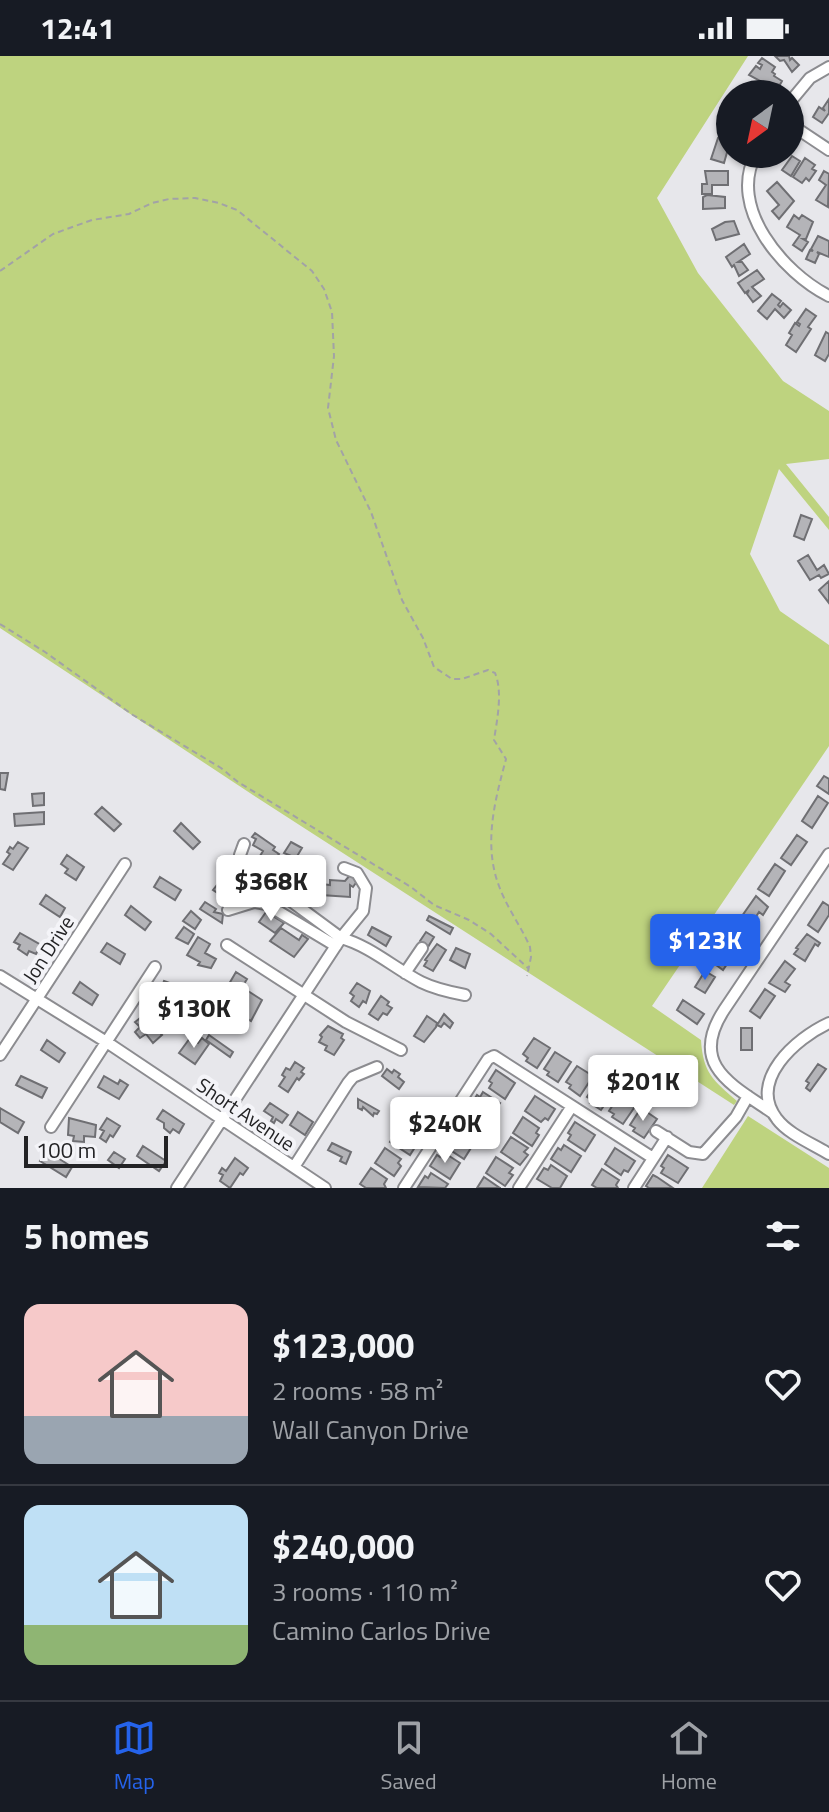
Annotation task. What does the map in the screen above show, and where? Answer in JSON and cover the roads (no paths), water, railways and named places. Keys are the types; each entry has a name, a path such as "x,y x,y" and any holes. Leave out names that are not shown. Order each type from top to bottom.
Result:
{"street":[{"path":"804,85 829,67"},
{"path":"804,133 829,150"},
{"path":"752,168 747,182 749,208 755,220 788,266 811,286 829,296"},
{"path":"244,844 240,855 245,867 338,942"},
{"path":"774,1115 727,1081 714,1065 711,1032 829,854"},
{"name":"Jon Drive","path":"0,1055 125,864"},
{"path":"177,1188 338,942 363,911 367,896 362,879 352,870 344,868"},
{"path":"228,910 254,902 266,904 338,942 354,942 434,988 465,995"},
{"path":"227,945 357,1028 401,1050"},
{"path":"405,973 422,948"},
{"path":"51,1127 155,967"},
{"name":"Short Avenue","path":"0,976 108,1043 325,1188"},
{"path":"829,1023 795,1045 769,1080 766,1097 779,1122 829,1154"},
{"path":"404,1188 492,1056 653,1158"},
{"path":"294,1167 348,1083 353,1077 377,1067"},
{"path":"656,1131 692,1153 706,1153 736,1117 748,1096"},
{"path":"519,1188 572,1106"},
{"path":"634,1188 667,1137"}]}
